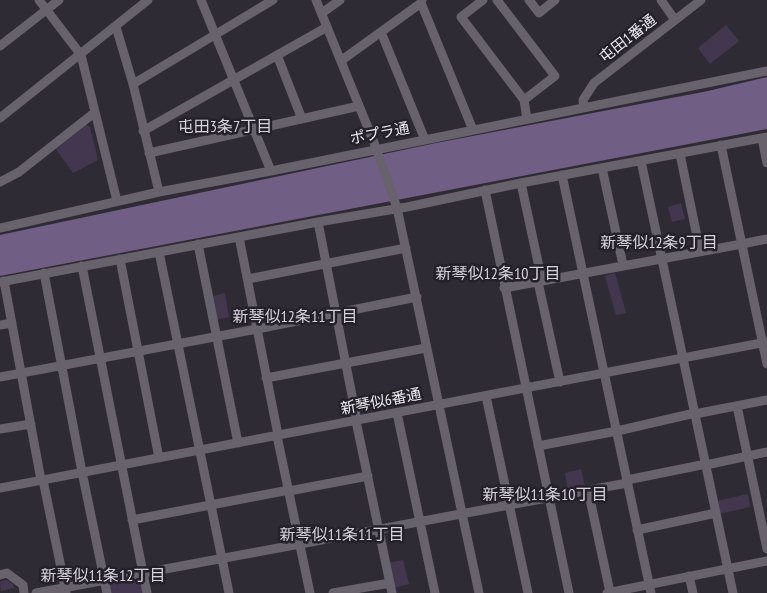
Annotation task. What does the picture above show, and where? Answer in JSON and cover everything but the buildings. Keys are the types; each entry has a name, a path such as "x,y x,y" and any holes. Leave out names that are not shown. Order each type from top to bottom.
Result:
{"street":[{"path":"39,0 81,55 117,201"},
{"path":"0,46 59,0"},
{"path":"0,118 148,0"},
{"path":"201,0 271,171"},
{"path":"133,84 216,34 259,4 273,0"},
{"path":"316,0 342,60 397,208 479,593"},
{"path":"322,14 340,0"},
{"path":"483,0 461,17 524,100 527,119"},
{"path":"497,0 554,76 524,100"},
{"path":"529,0 538,13 555,0"},
{"path":"661,0 676,20"},
{"name":"屯田1番通","path":"584,107 583,100 594,83 700,0"},
{"path":"342,60 421,2 473,130"},
{"path":"116,26 133,84 159,192"},
{"path":"144,131 327,27"},
{"path":"381,32 425,140"},
{"path":"277,55 302,119"},
{"name":"ポプラ通","path":"0,228 159,192 767,71"},
{"path":"149,153 359,106"},
{"path":"0,182 19,172 94,113"},
{"path":"66,590 2,281 407,207 562,175 764,138 767,163"},
{"path":"721,146 765,343 767,364"},
{"path":"680,154 700,251"},
{"path":"641,161 733,593"},
{"path":"602,168 623,265"},
{"path":"562,175 650,589"},
{"path":"521,183 560,382"},
{"path":"485,190 569,593"},
{"path":"318,222 392,593"},
{"path":"239,237 310,593"},
{"path":"504,288 767,239"},
{"path":"198,244 238,443"},
{"path":"248,279 406,248"},
{"path":"159,252 229,593"},
{"path":"120,259 159,458"},
{"path":"82,266 147,593"},
{"path":"44,273 107,593"},
{"path":"0,377 417,297"},
{"path":"0,325 12,323"},
{"name":"新琴似6番通","path":"0,488 765,343"},
{"path":"266,378 426,348"},
{"path":"486,396 528,593"},
{"path":"538,446 767,400"},
{"path":"737,406 767,549"},
{"path":"398,413 435,593"},
{"path":"0,429 31,424"},
{"path":"36,593 66,590 104,580 549,498 767,452"},
{"path":"132,520 368,476"},
{"path":"588,490 608,593 650,589 689,576 767,562"},
{"path":"637,530 716,513"},
{"path":"0,574 7,573 23,585 24,593"},
{"path":"689,576 693,593"},
{"path":"333,593 390,583"}],"shaded area":[{"path":"726,25 739,41 710,64 698,48"},
{"path":"767,77 767,129 0,276 0,235 436,143 708,91"},
{"path":"86,125 90,127 98,160 73,173 56,149"},
{"path":"681,203 685,219 672,222 668,207"},
{"path":"615,273 626,313 616,315 605,276"},
{"path":"225,293 229,317 215,320 211,297"},
{"path":"581,469 585,487 568,491 565,473"},
{"path":"748,494 750,507 720,514 717,501"},
{"path":"403,560 409,584 393,588 388,563"},
{"path":"137,578 141,581 143,593 111,593 110,586 112,583"},
{"path":"7,580 13,584 14,588 1,591 0,582"}],"district":[{"name":"屯田3条7丁目","path":"225,127"},
{"name":"新琴似12条9丁目","path":"659,243"},
{"name":"新琴似12条10丁目","path":"498,274"},
{"name":"新琴似12条11丁目","path":"295,317"},
{"name":"新琴似11条10丁目","path":"545,495"},
{"name":"新琴似11条11丁目","path":"342,535"},
{"name":"新琴似11条12丁目","path":"103,576"}]}
